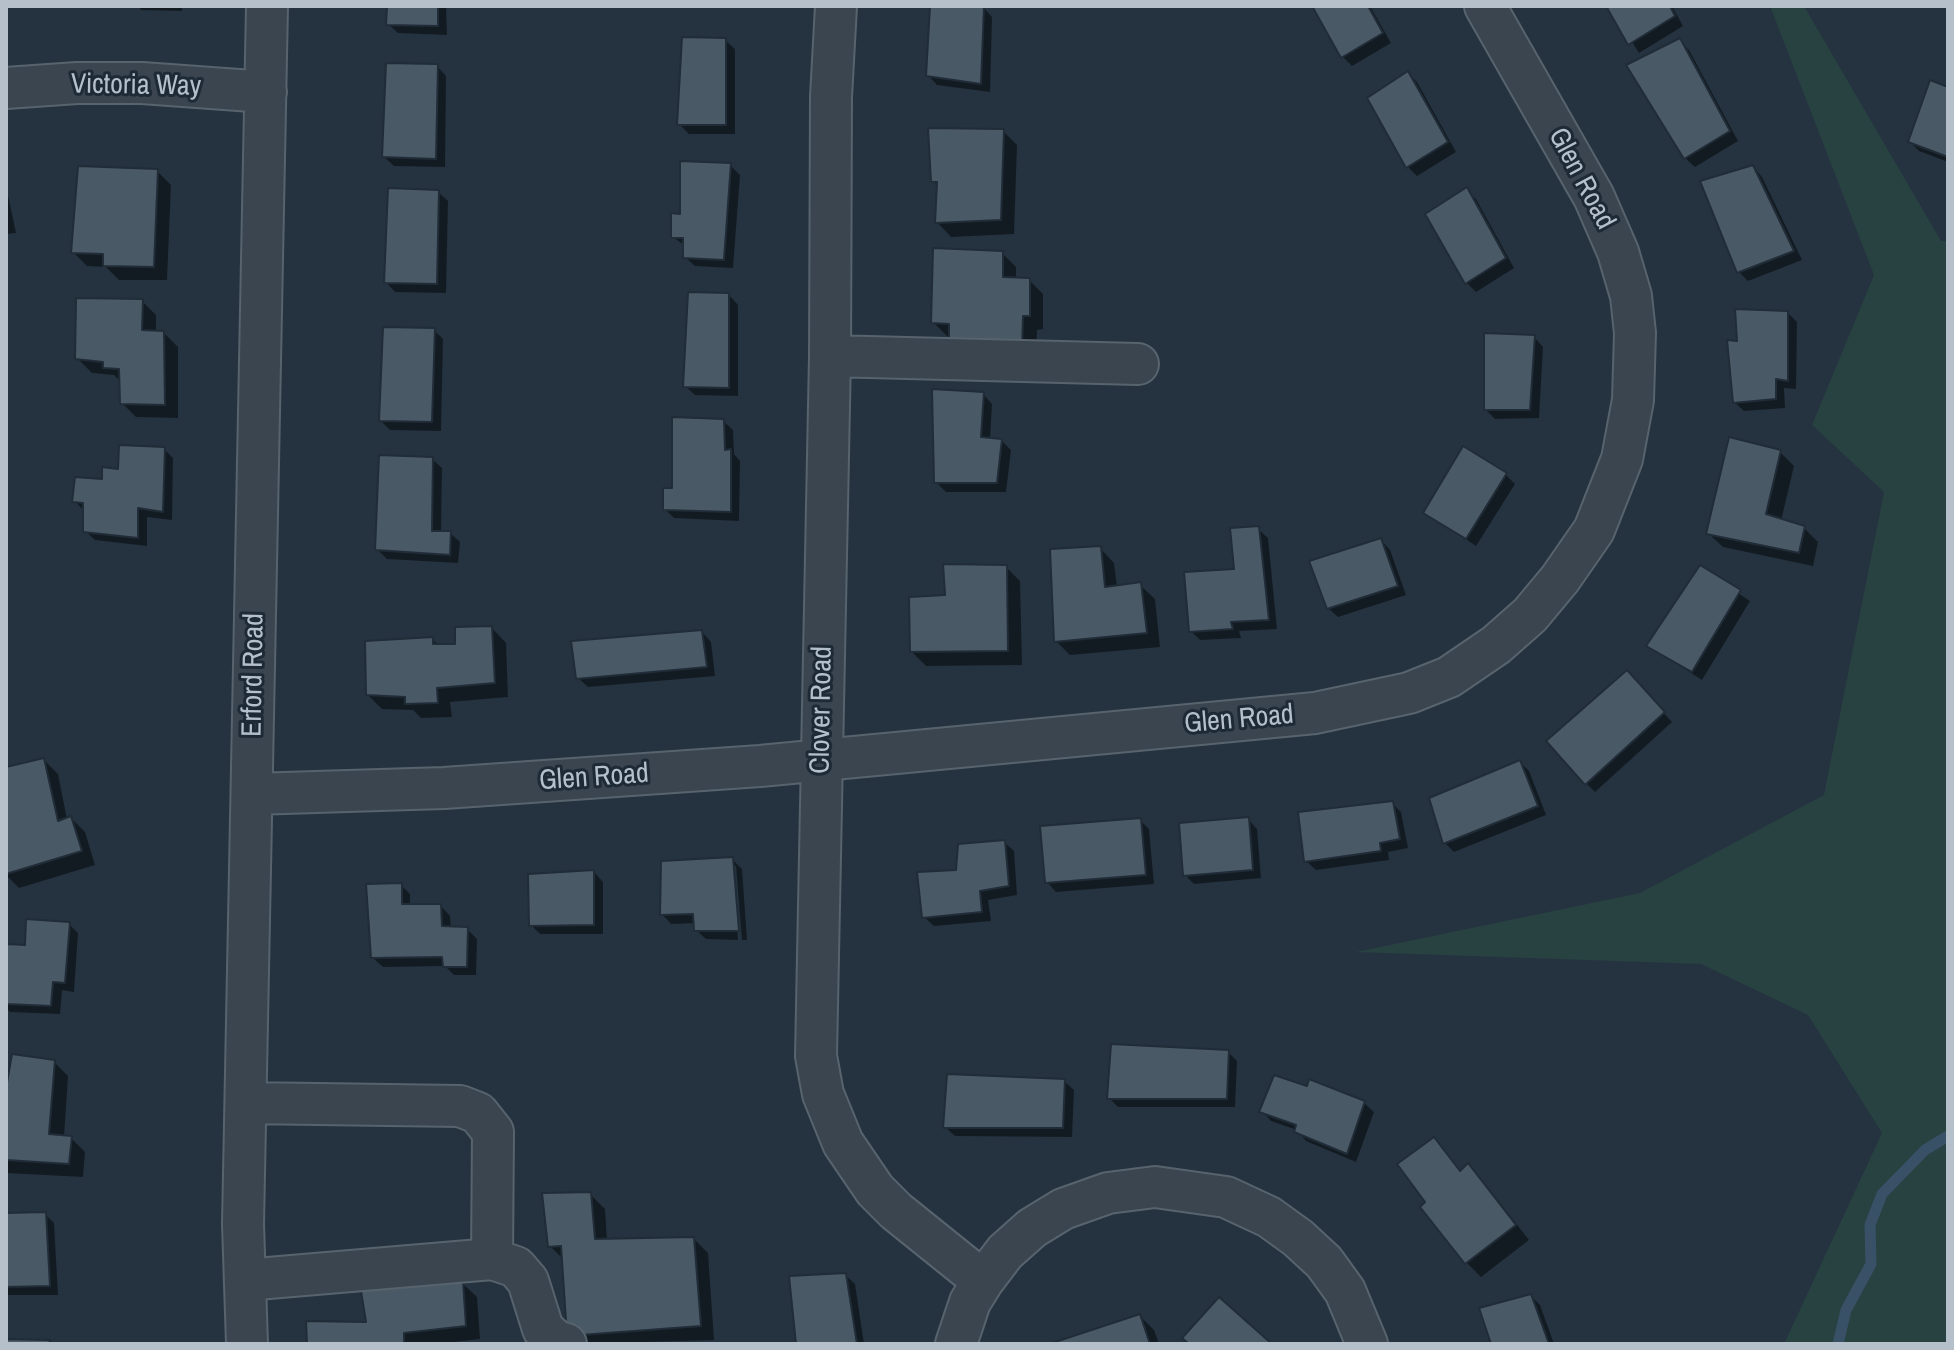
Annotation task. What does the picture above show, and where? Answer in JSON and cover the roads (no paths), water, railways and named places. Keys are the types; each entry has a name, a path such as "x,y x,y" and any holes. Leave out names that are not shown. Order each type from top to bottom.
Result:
{"street":[{"name":"Erford Road","path":"247,1344 246,1103 267,6"},
{"name":"Clover Road","path":"836,6 831,97 830,356 816,1056 823,1094 843,1143 875,1190 896,1211 983,1281"},
{"name":"Glen Road","path":"252,794 444,788 821,760 1358,706 1409,693 1449,677 1496,645 1530,615 1585,543 1611,493 1622,459 1633,400 1635,333 1631,296 1618,252 1594,197 1485,6"},
{"name":"Victoria Way","path":"6,88 129,83 266,92"},
{"path":"830,356 1138,364"},
{"path":"246,1103 460,1106 478,1113 493,1132 492,1259"},
{"path":"956,1344 970,1302 983,1281 1005,1252 1032,1228 1063,1209 1108,1193 1179,1188 1226,1197 1269,1217 1298,1238 1324,1262 1345,1291 1367,1344"},
{"path":"245,1280 492,1259 516,1267 528,1281 543,1329 556,1341 566,1344"}],"waterway":[{"path":"1838,1344 1846,1310 1871,1264 1870,1225 1882,1194 1925,1150 1948,1136"}]}
